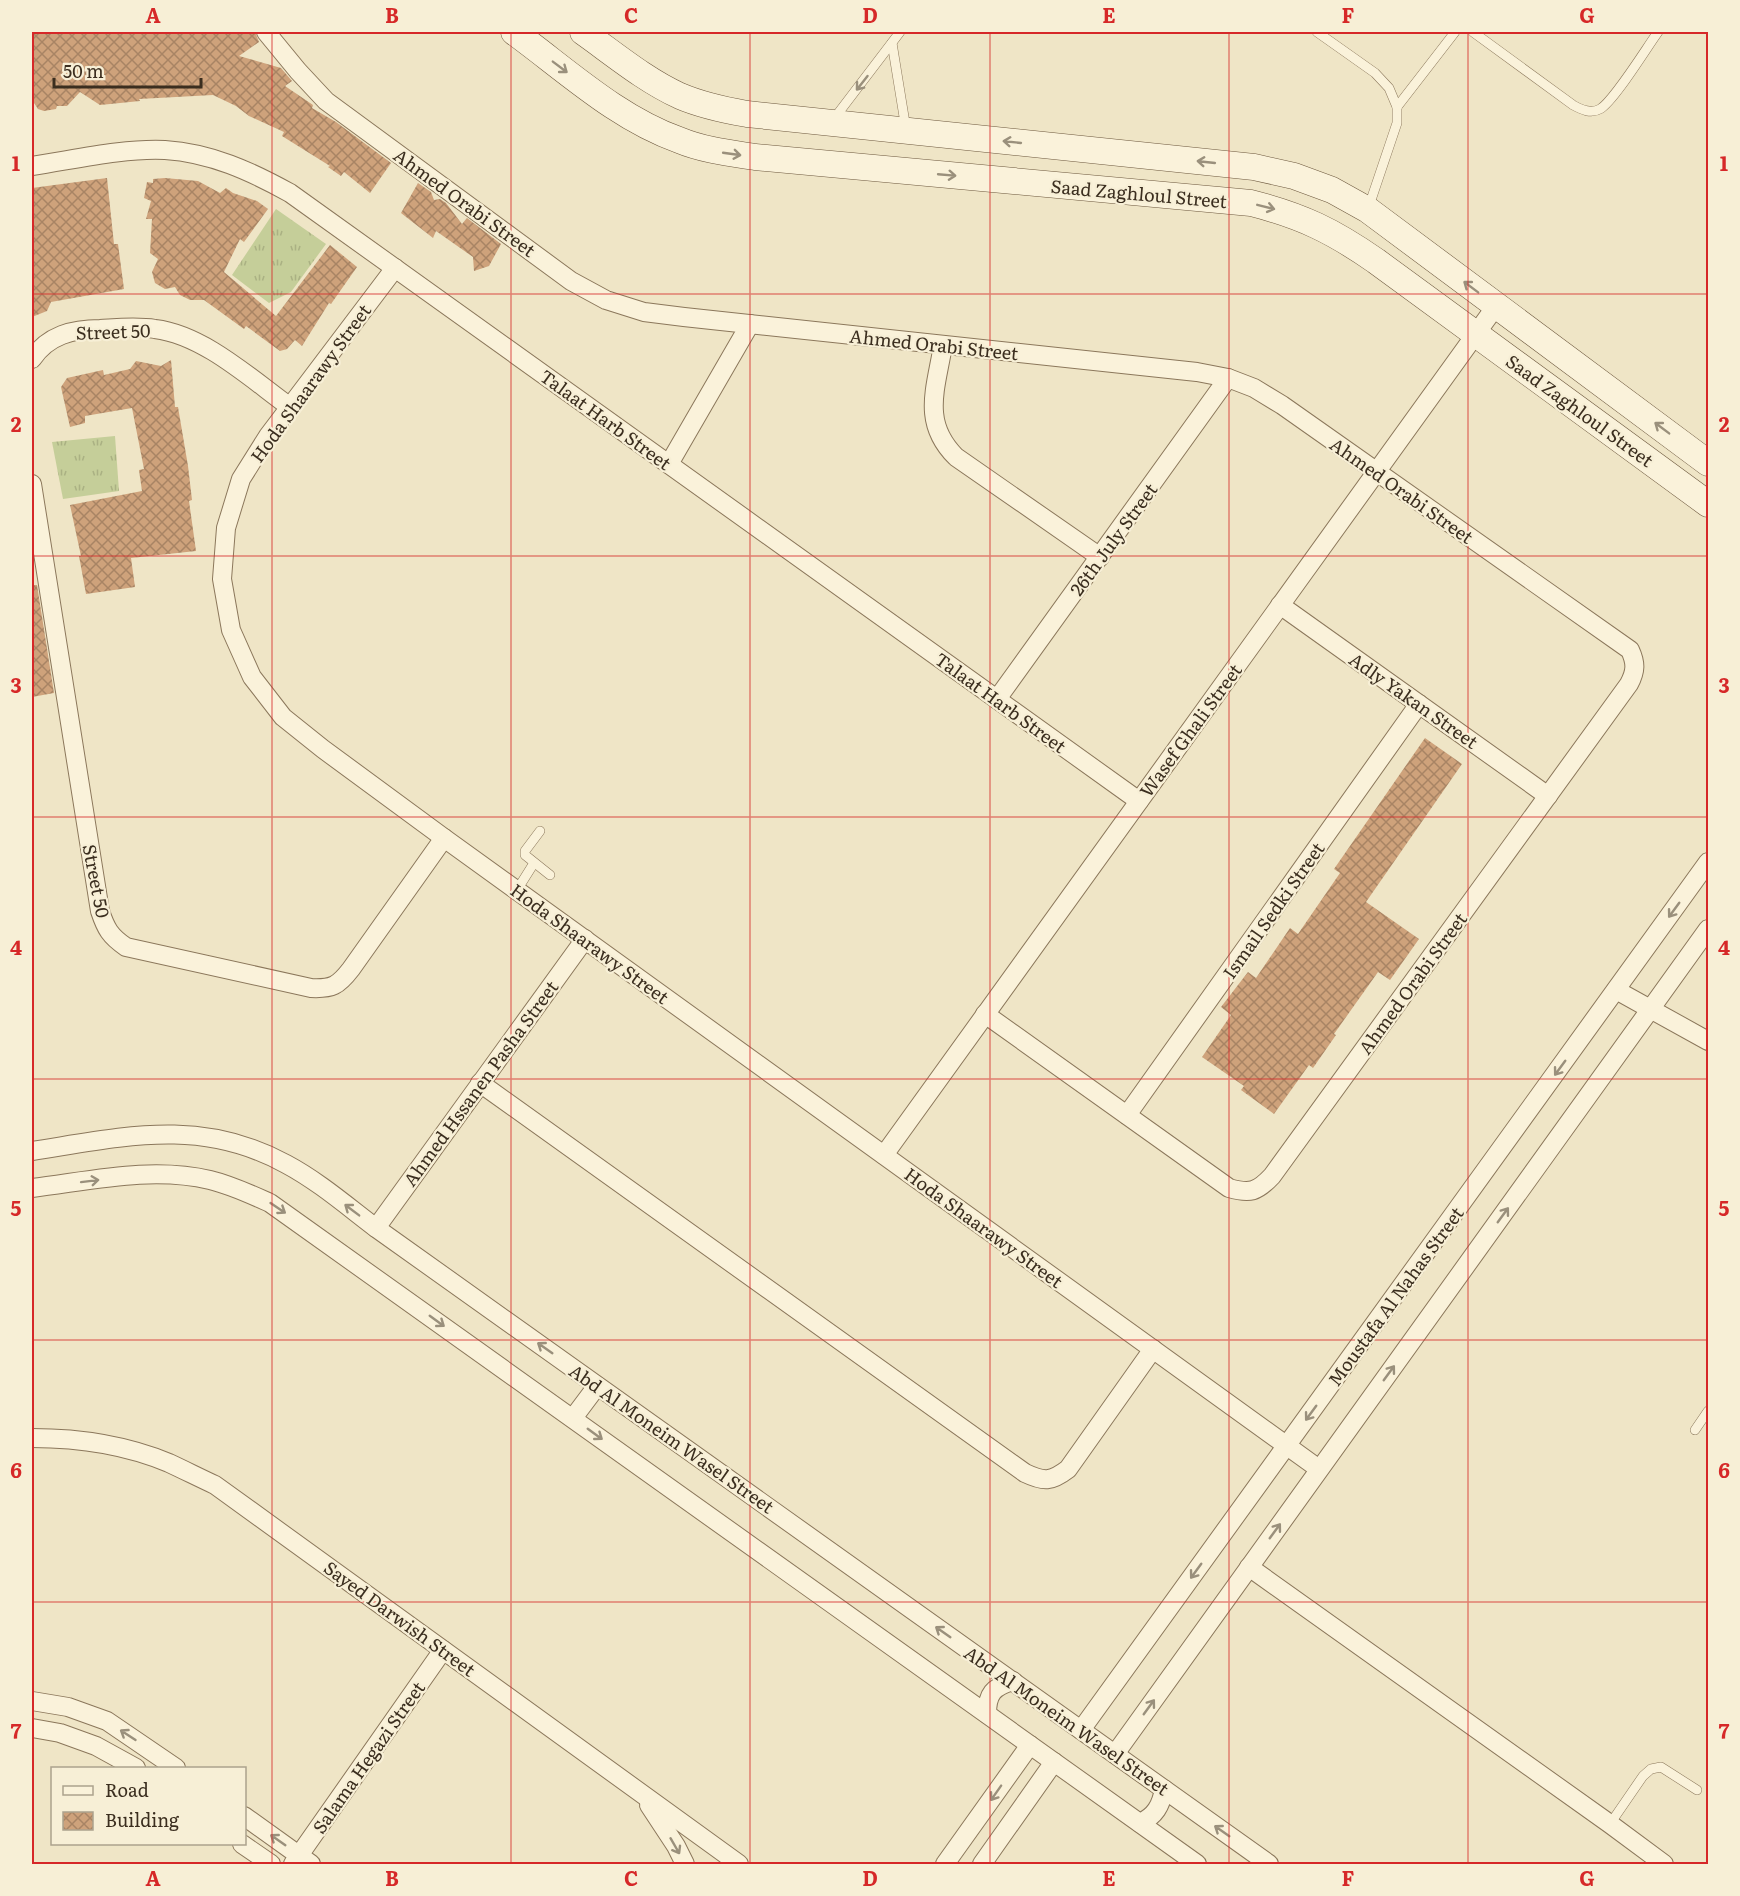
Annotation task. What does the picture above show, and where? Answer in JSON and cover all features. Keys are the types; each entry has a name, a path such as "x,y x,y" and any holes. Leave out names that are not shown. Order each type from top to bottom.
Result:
{"street":[{"name":"Ahmed Orabi Street","path":"266,32 326,101 571,281 606,300 644,312 1197,372 1228,378 1254,388 1282,405 1630,650 1635,661 1635,673 1279,1167 1261,1188 1244,1192 1228,1188 985,1014"},
{"name":"Saad Zaghloul Street","path":"514,32 610,104 644,124 679,141 717,151 820,163 1251,203 1285,212 1348,241 1708,504"},
{"name":"Saad Zaghloul Street","path":"583,32 649,79 680,96 713,107 747,114 1254,167 1294,176 1323,186 1368,210 1708,463"},
{"path":"820,163 819,148 822,135 831,123"},
{"path":"903,171 909,151 906,131"},
{"name":"Talaat Harb Street","path":"32,166 119,153 164,150 209,157 251,172 290,193 1139,801"},
{"name":"Hoda Shaarawy Street","path":"395,268 268,436 241,479 226,528 222,579 231,630 252,677 282,717 444,838 1319,1469"},
{"name":"Wasef Ghali Street","path":"884,1155 1496,306"},
{"path":"669,464 750,324"},
{"name":"Street 50","path":"32,359 38,350 57,336 81,329 156,329 197,342 216,353 290,407"},
{"path":"943,345 933,404 933,418 945,446 956,457 1100,557"},
{"name":"26th July Street","path":"997,699 1228,378"},
{"name":"Street 50","path":"32,484 100,911 105,926 113,938 126,947 311,988 327,989 341,982 444,838"},
{"name":"Adly Yakan Street","path":"1280,605 1548,796"},
{"name":"Ismail Sedki Street","path":"1127,1115 1419,704"},
{"name":"Moustafa Al Nahas Street","path":"1081,1730 1708,862"},
{"path":"1114,1754 1708,929"},
{"name":"Ahmed Hssanen Pasha Street","path":"376,1228 585,939"},
{"path":"1616,990 1708,1041"},
{"path":"480,1083 1024,1473 1039,1480 1055,1478 1068,1469 1153,1349"},
{"name":"Abd Al Moneim Wasel Street","path":"32,1151 133,1135 180,1133 217,1138 252,1149 286,1164 1269,1864"},
{"path":"32,1188 142,1174 176,1176 209,1180 240,1189 270,1203 1197,1864"},
{"path":"573,1418 597,1386"},
{"name":"Sayed Darwish Street","path":"32,1438 63,1438 116,1447 167,1463 215,1485 739,1864"},
{"path":"1249,1567 1664,1864"},
{"name":"Salama Hegazi Street","path":"301,1861 443,1650"},
{"path":"987,1714 987,1702 992,1692 1001,1684 1012,1682"},
{"path":"32,1701 68,1707 107,1721 175,1767"},
{"path":"32,1728 60,1733 96,1746 134,1767"},
{"path":"945,1864 1030,1745"},
{"path":"982,1864 1054,1762"},
{"path":"1140,1823 1157,1810 1164,1789"},
{"path":"641,1794 676,1846 685,1864"},
{"path":"246,1818 301,1861"},
{"path":"243,1845 271,1864"}],"lane":[{"path":"831,123 900,32"},
{"path":"1317,32 1375,73 1389,88 1397,107 1397,123 1368,210"},
{"path":"1397,107 1455,32"},
{"path":"1473,32 1586,112 1599,110 1610,100 1658,32"},
{"path":"892,43 906,131"},
{"path":"540,831 524,853 550,875"},
{"path":"517,890 534,863"},
{"path":"1695,1430 1708,1411"},
{"path":"1610,1824 1651,1769 1661,1767 1697,1790"}],"green space":[{"path":"276,209 326,244 291,292 269,303 232,275"},
{"path":"115,436 119,491 63,499 52,442"}],"building":[{"path":"32,32 255,32 259,42 239,56 281,68 292,81 285,86 313,105 312,108 336,122 391,163 370,193 344,172 341,176 328,167 330,166 282,136 284,132 249,116 236,106 213,95 139,99 140,101 100,105 80,92 67,106 57,106 56,109 44,111 38,109 32,100"},
{"path":"107,178 114,244 118,244 124,289 51,302 47,311 32,317 34,299 32,298 32,188"},
{"path":"153,179 198,181 220,193 226,188 233,193 257,201 268,209 244,242 240,239 224,272 276,316 330,245 357,267 331,304 329,303 302,346 295,340 287,349 280,351 246,326 244,329 204,300 190,300 180,295 175,287 165,289 155,283 152,272 158,259 150,253 152,219 146,219 151,201 144,198 147,182 153,183"},
{"path":"418,183 431,192 434,200 440,199 446,203 462,224 467,218 501,244 489,266 474,271 473,257 436,231 433,238 401,213"},
{"path":"171,360 175,407 178,407 188,466 192,500 189,501 196,551 131,558 135,587 86,594 79,556 81,556 70,505 142,491 139,470 144,469 132,408 85,416 85,423 70,427 61,387 67,378 103,370 104,375 130,369 136,361 161,366"},
{"path":"32,585 37,585 54,693 32,697"},
{"path":"1425,738 1462,764 1366,902 1419,939 1390,980 1378,972 1313,1068 1309,1065 1274,1114 1241,1090 1244,1086 1202,1057 1231,1015 1221,1007 1248,972 1256,978 1290,928 1298,934 1340,873 1334,869"}]}
